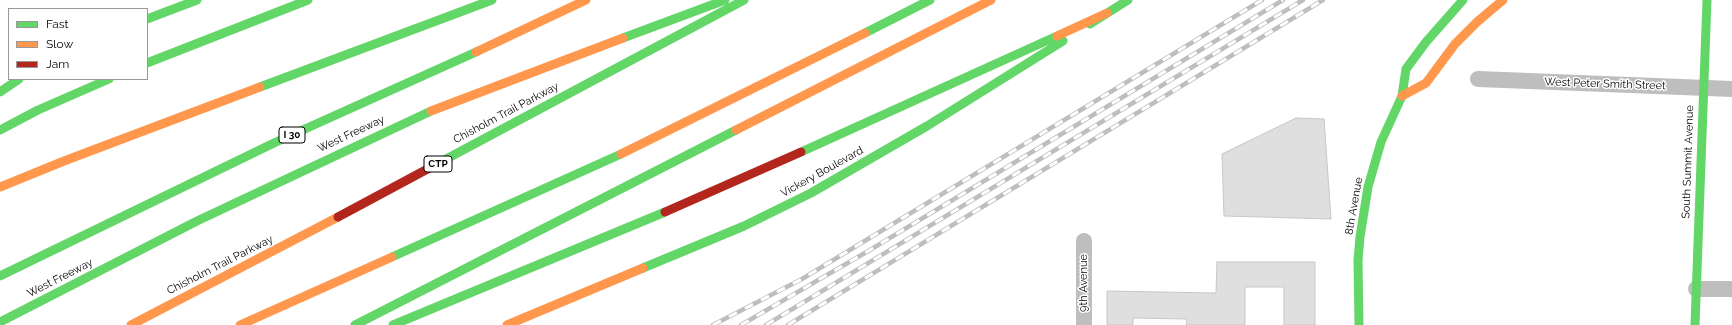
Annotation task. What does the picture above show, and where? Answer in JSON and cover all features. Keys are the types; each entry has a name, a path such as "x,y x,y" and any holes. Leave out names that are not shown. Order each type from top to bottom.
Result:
{"main road":[{"path":"148,20 197,0"},
{"path":"148,63 308,0"},
{"path":"0,187 492,0"},
{"name":"West Freeway","path":"0,276 276,142 508,38 586,0"},
{"name":"West Freeway","path":"0,322 197,221 417,116 726,0"},
{"name":"Chisholm Trail Parkway","path":"131,325 289,243 744,0"},
{"path":"240,325 643,144 930,0"},
{"path":"355,325 442,279 991,0"},
{"name":"Vickery Boulevard","path":"507,325 744,226 812,193 927,126 1128,0"},
{"name":"8th Avenue","path":"1359,325 1358,260 1368,187 1381,142 1402,96 1406,69 1430,37 1463,0"},
{"path":"1402,96 1426,83 1455,44 1503,0"},
{"name":"South Summit Avenue","path":"1695,325 1707,0"},
{"path":"393,325 713,192 1107,13"},
{"path":"0,92 18,80"},
{"path":"0,130 38,110 107,80"}],"street":[{"name":"West Peter Smith Street","path":"1478,79 1732,89"},
{"name":"9th Avenue","path":"1084,241 1084,325"},
{"path":"1696,290 1732,289"}],"building":[{"path":"1296,118 1324,119 1331,219 1224,216 1222,154"},
{"path":"1217,262 1315,262 1315,325 1284,325 1284,287 1245,287 1245,325 1186,325 1187,319 1133,318 1133,325 1107,325 1107,291 1216,293"}],"railway":[{"path":"713,325 802,279 1262,0"},
{"path":"741,325 870,250 1283,0"},
{"path":"766,325 1303,0"},
{"path":"788,325 1323,0"}],"traffic: fast":[{"path":"148,19 197,0"},
{"path":"148,63 308,0"},
{"path":"260,87 492,0"},
{"path":"623,38 725,0"},
{"path":"435,165 744,0"},
{"path":"865,33 930,0"},
{"path":"1090,24 1128,0"},
{"path":"1359,325 1358,260 1360,237 1368,187 1381,142 1402,96 1406,69 1426,42 1463,0"},
{"path":"1695,325 1707,0"},
{"path":"801,152 1057,36"},
{"path":"643,268 744,226 811,193 927,126 1063,41"},
{"path":"0,276 276,142 476,52"},
{"path":"0,92 18,80"},
{"path":"0,130 38,110 107,80"},
{"path":"0,322 197,221 431,111"},
{"path":"355,325 736,130"},
{"path":"392,257 621,154"},
{"path":"393,325 665,212"}],"traffic: slow":[{"path":"476,52 586,0"},
{"path":"736,130 991,0"},
{"path":"1402,96 1426,83 1455,44 1477,22 1503,0"},
{"path":"1057,36 1107,13"},
{"path":"621,154 865,33"},
{"path":"431,111 623,38"},
{"path":"0,187 64,161 260,87"},
{"path":"131,325 338,217"},
{"path":"240,325 392,257"},
{"path":"507,325 643,268"}],"traffic: jam":[{"path":"665,212 801,152"},
{"path":"338,217 435,165"}]}
